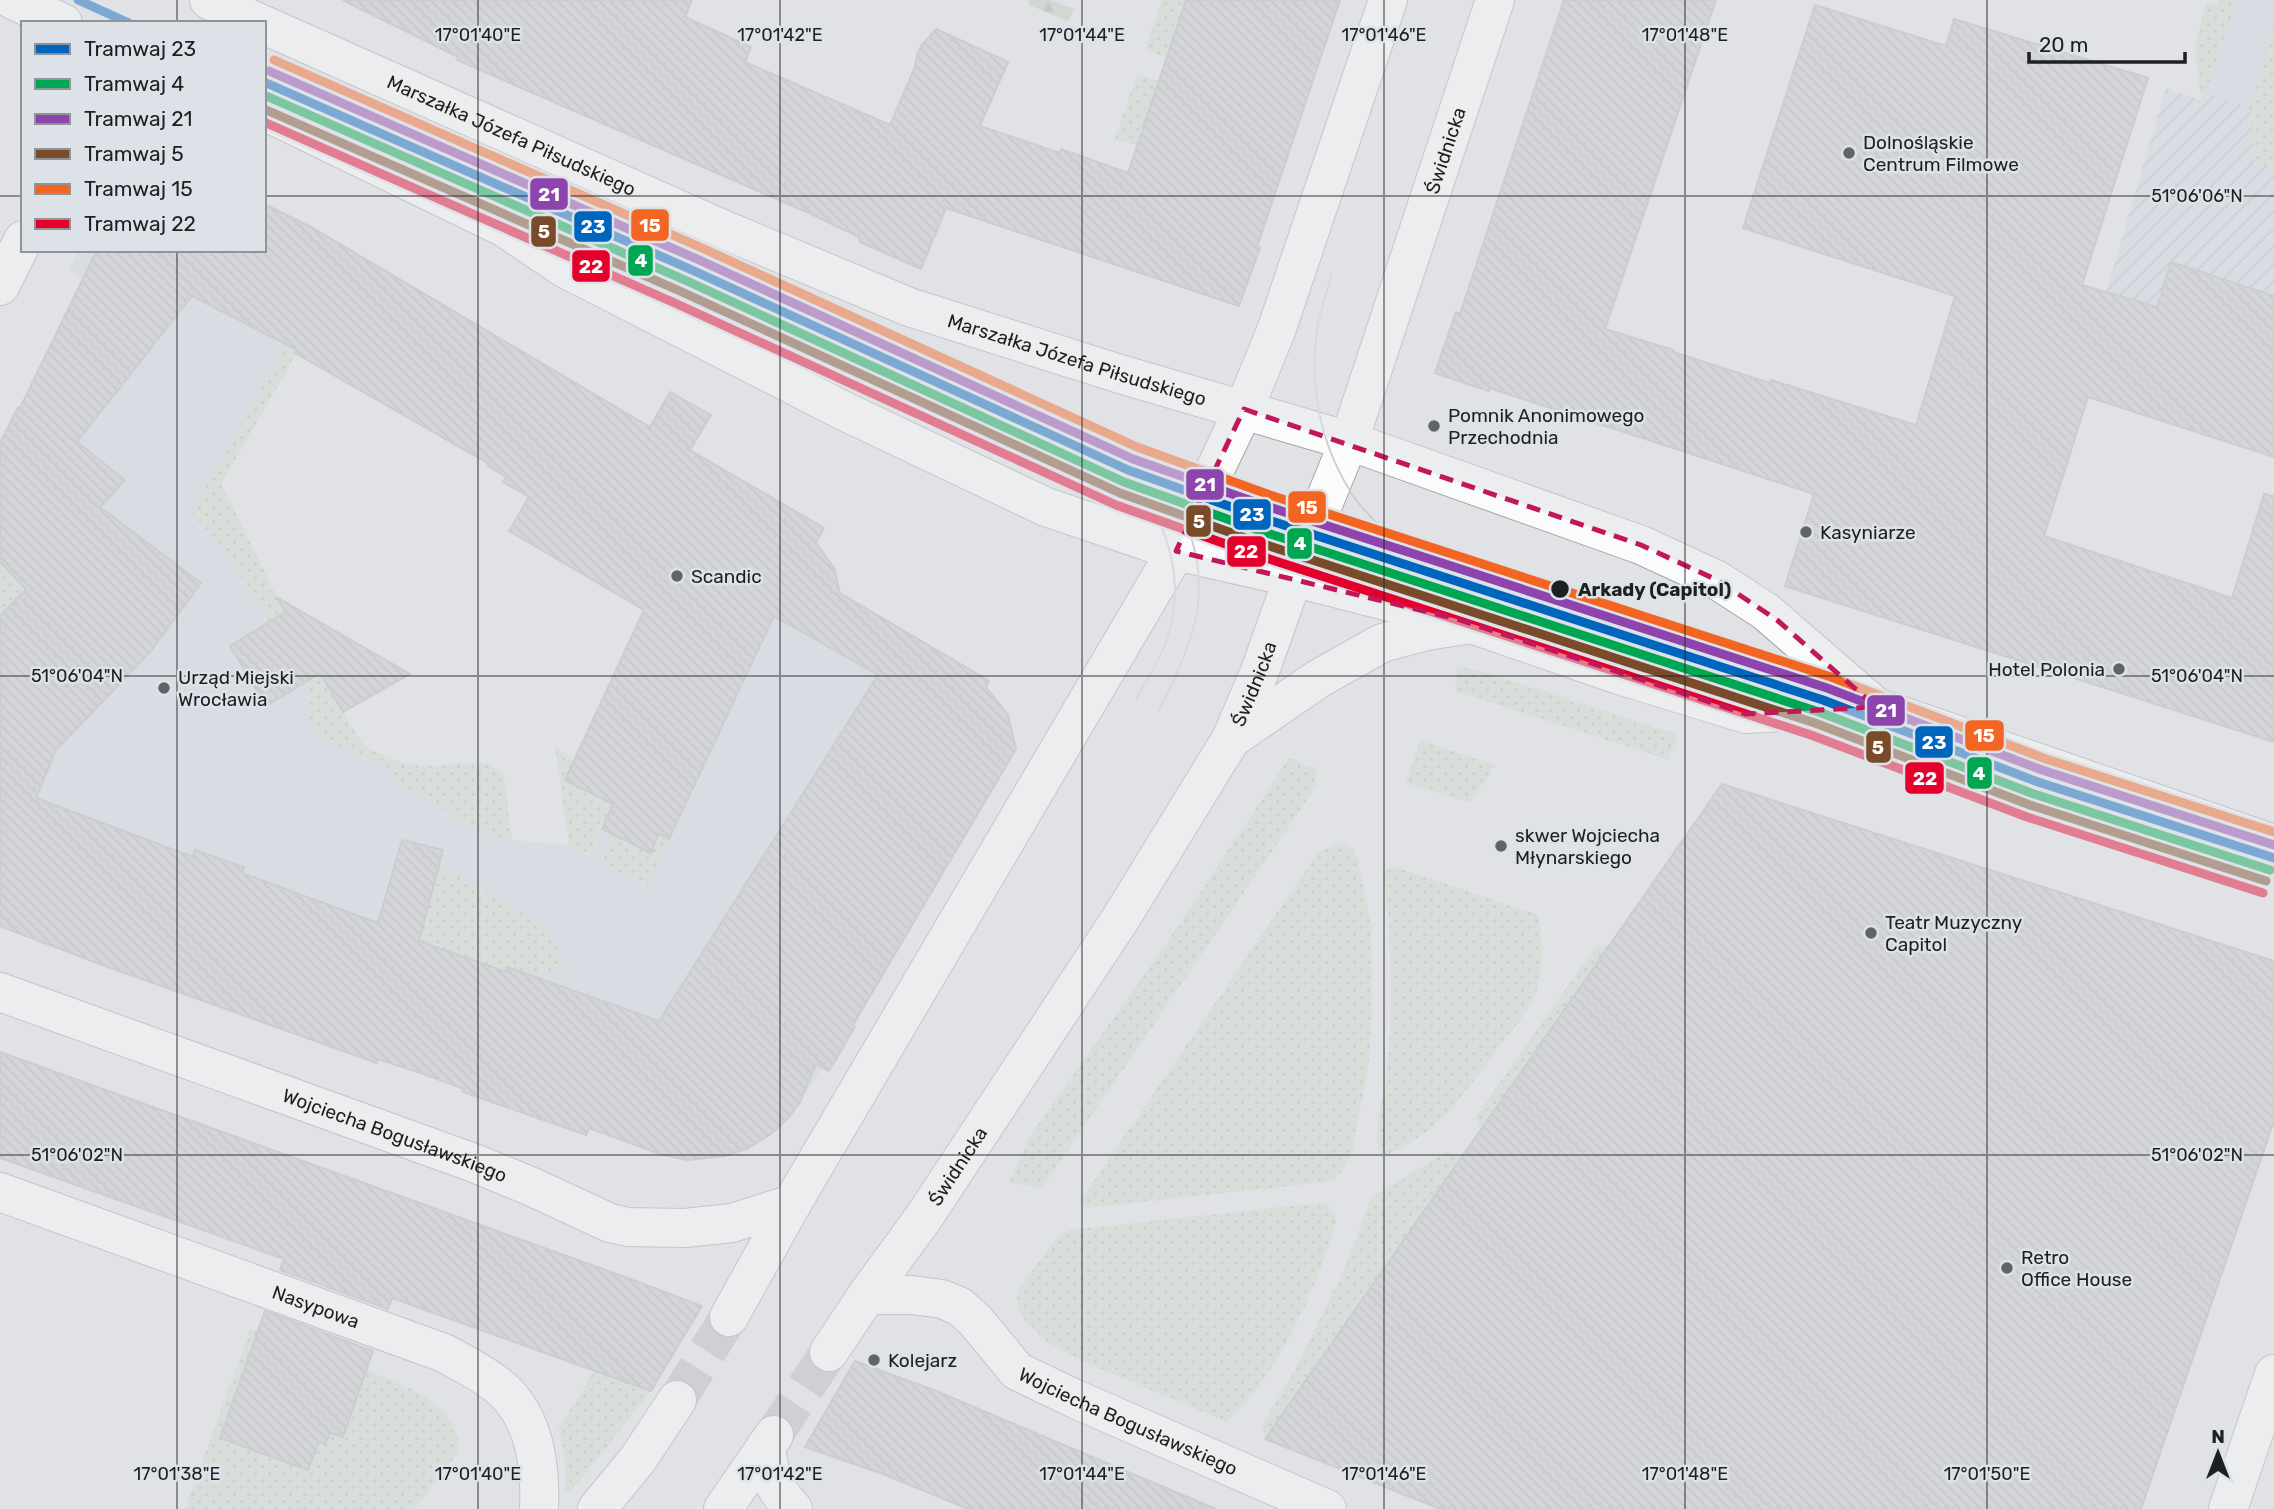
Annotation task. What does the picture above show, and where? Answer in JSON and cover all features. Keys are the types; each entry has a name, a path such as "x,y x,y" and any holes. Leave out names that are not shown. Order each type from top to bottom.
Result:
{"street":[{"path":"13,0 60,21"},
{"path":"211,0 255,21"},
{"path":"729,1317 792,1204 1176,551 1244,409 1276,331 1388,0"},
{"name":"Świdnicka","path":"829,1352 924,1217 1121,918 1231,739 1349,441 1495,0"},
{"name":"Marszałka Józefa Piłsudskiego","path":"266,26 727,231 909,307 1120,374 1349,441 1641,545 1717,580 1777,621 1876,707 2274,844"},
{"name":"Marszałka Józefa Piłsudskiego","path":"266,112 505,228 564,268 865,421 1045,508 1176,551 1410,606 1474,624 1619,675 1746,715 1876,707"},
{"path":"0,286 21,244"},
{"path":"1231,739 1318,679 1382,643 1427,631 1474,624"},
{"name":"Wojciecha Bogusławskiego","path":"0,992 474,1163 530,1185 610,1223 636,1228 685,1228 732,1223 792,1204"},
{"name":"Nasypowa","path":"0,1192 444,1353 471,1367 498,1385 514,1402 527,1425 537,1455 539,1509"},
{"name":"Wojciecha Bogusławskiego","path":"867,1295 912,1295 942,1299 959,1306 975,1320 1017,1371 1327,1509"},
{"path":"2228,1509 2274,1374"},
{"path":"597,1509 638,1459 677,1400"},
{"path":"723,1509 770,1440 770,1475 776,1490 793,1509"}],"highlighted area":[{"path":"1244,409 1641,545 1717,580 1777,620 1876,707 1746,714 1457,619 1176,551"}],"shaded area":[{"path":"2236,0 2274,0 2274,115 2206,93"},
{"path":"2166,88 2203,101 2206,93 2274,115 2274,346 2106,292"},
{"name":"Urząd Miejski Wrocławia","path":"266,203 311,227 438,310 442,304 547,366 489,464 295,353 221,484 276,595 362,743 371,750 405,764 447,766 480,763 500,770 504,777 512,840 569,845 588,856 601,830 651,853 658,834 706,758 774,616 1014,752 853,1025 855,1027 829,1071 822,1068 791,1114 775,1130 757,1143 725,1156 687,1160 660,1154 589,1128 586,1135 463,1092 463,1089 421,1073 378,1059 377,1061 44,943 16,930 14,932 3,928 26,589 0,562 0,443 18,407 20,408 83,278 69,271 78,252 266,252"}],"green space":[{"path":"1028,0 1051,0 1074,9 1068,21 1029,5"},
{"path":"1162,0 1186,0 1167,57 1145,50"},
{"path":"2219,0 2236,0 2204,101 2201,100 2196,41 2206,2 2217,6"},
{"path":"2274,21 2274,169 2255,162 2249,106"},
{"path":"1137,74 1159,81 1137,146 1115,139"},
{"path":"287,344 297,350 221,484 276,595 306,614 300,637 362,743 383,756 406,764 432,766 467,763 488,765 497,770 504,777 512,840 507,841 451,819 452,813 392,781 395,770 316,736 311,727 306,682 222,546 191,513"},
{"path":"0,562 26,589 0,616"},
{"path":"1457,667 1475,669 1677,734 1669,760 1455,691"},
{"path":"1420,740 1495,765 1470,803 1406,783"},
{"path":"555,747 574,759 565,780 613,804 588,856 569,845"},
{"path":"1289,758 1317,769 1316,787 1042,1188 1009,1183 1030,1136 1166,944"},
{"path":"658,834 669,839 647,887 601,865 614,835 650,853"},
{"path":"1341,842 1352,847 1358,858 1371,927 1372,1005 1369,1064 1352,1152 1345,1167 1337,1177 1327,1182 1087,1208 1081,1200 1319,851"},
{"path":"439,865 543,925 557,944 565,966 532,977 507,967 506,972 419,941"},
{"path":"1392,866 1539,915 1542,958 1537,991 1530,1006 1463,1094 1450,1110 1419,1137 1382,1157 1377,1129 1389,1052 1391,1001 1390,950 1383,873"},
{"path":"1611,944 1481,1131 1475,1118 1595,947"},
{"path":"1446,1152 1464,1154 1266,1439 1262,1426 1296,1368 1348,1261 1371,1197"},
{"path":"1328,1204 1337,1219 1307,1301 1264,1378 1227,1422 1075,1358 1046,1341 1023,1318 1017,1305 1017,1292 1057,1237 1069,1230"},
{"path":"250,1330 258,1331 220,1438 308,1470 319,1442 325,1444 330,1433 343,1437 367,1370 430,1400 449,1418 457,1432 458,1452 415,1509 185,1509"},
{"path":"595,1370 651,1391 571,1492 565,1491 565,1460 558,1430"}],"building":[{"path":"343,0 692,0 685,17 751,47 745,62 890,125 921,46 936,29 1008,62 980,126 1060,153 1061,149 1128,173 1186,0 1340,0 1239,306 946,208 921,269 860,242 859,237 811,214 457,60 458,57"},
{"path":"1564,0 1716,0 1605,329 1770,383 1771,380 1916,425 1955,296 1743,228 1815,5 1946,46 1954,19 2148,78 2082,285 2157,307 2171,262 2274,296 2274,457 2088,397 2044,536 2232,598 2264,494 2274,496 2274,742 1785,586 1814,494 1489,388 1489,391 1435,373 1456,312 1460,314"},
{"path":"266,205 311,227 650,427 670,392 711,415 690,450 824,528 816,543 834,568 840,593 989,681 986,687 1008,715 1016,749 853,1025 855,1027 829,1071 816,1064 800,1102 771,1134 748,1148 725,1156 687,1160 660,1154 589,1128 586,1135 463,1092 464,1089 421,1073 377,1059 377,1063 0,926 0,616 26,589 0,562 0,443 18,407 20,408 96,252 266,252","holes":["192,296 297,350 295,353 489,464 488,466 506,477 503,482 529,497 509,531 644,610 565,780 613,804 602,829 651,853 658,834 669,839 774,616 878,675 659,1021 507,967 506,972 419,941 443,850 402,840 378,923 242,873 244,867 195,850 193,857 36,798 56,750 150,652 201,583 100,507 125,480 77,442"]},
{"path":"278,598 410,674 343,712 320,673 266,706 230,646 285,612"},
{"path":"1722,784 2274,961 2274,1121 2141,1509 1440,1509 1265,1439"},
{"path":"0,1052 702,1306 651,1391 392,1298 388,1309 280,1270 284,1259 0,1158"},
{"path":"265,1311 373,1351 343,1437 330,1433 325,1444 319,1442 308,1470 220,1438"},
{"path":"855,1361 936,1391 1216,1509 968,1509 883,1474 805,1447"}],"tunnel":[{"path":"677,1400 729,1317"},
{"path":"774,1435 829,1352"}],"tram line":[{"name":"23","path":"78,0 125,21"},
{"name":"15","path":"274,60 702,248 1137,447 1270,495 1831,677 2046,759 2274,832"},
{"name":"21","path":"269,71 697,259 1133,459 1266,506 1827,688 2042,770 2274,845"},
{"name":"23","path":"266,83 692,270 1128,470 1262,518 1823,700 2038,782 2274,858"},
{"name":"4","path":"266,96 687,281 1124,482 1258,530 1819,712 2034,794 2270,870"},
{"name":"5","path":"266,110 682,292 1120,493 1254,541 1815,723 2030,805 2266,881"},
{"name":"22","path":"266,123 677,304 1116,505 1251,553 1811,735 2027,817 2263,893"},
{"path":"1332,273 1317,330 1315,371 1319,412 1339,471 1365,511 1406,547 1443,572 1499,595"},
{"path":"1076,420 1123,446 1148,466 1174,499 1191,538 1199,580 1195,622 1184,656 1159,711"},
{"path":"1064,439 1130,484 1150,507 1167,542 1175,580 1172,619 1161,654 1136,700"}],"place":[{"name":"Dolnośląskie Centrum Filmowe","path":"1849,153"},
{"name":"Pomnik Anonimowego Przechodnia","path":"1434,426"},
{"name":"Kasyniarze","path":"1806,532"},
{"name":"Scandic","path":"677,576"},
{"name":"Arkady (Capitol)","path":"1560,589"},
{"name":"Hotel Polonia","path":"2119,669"},
{"name":"Urząd Miejski Wrocławia","path":"164,688"},
{"name":"skwer Wojciecha Młynarskiego","path":"1501,846"},
{"name":"Teatr Muzyczny Capitol","path":"1871,933"},
{"name":"Retro Office House","path":"2007,1268"},
{"name":"Kolejarz","path":"874,1360"}]}
